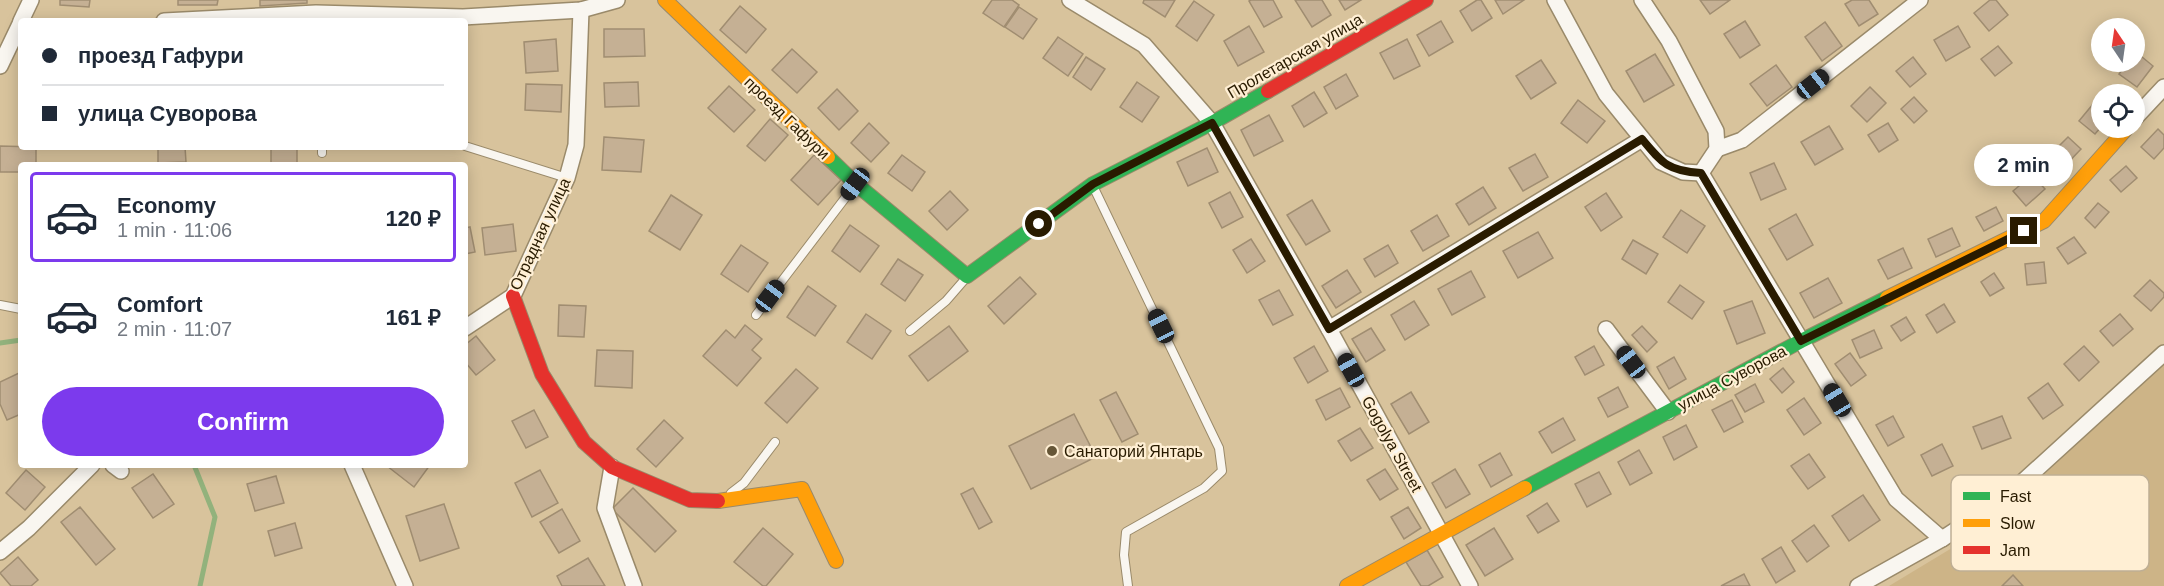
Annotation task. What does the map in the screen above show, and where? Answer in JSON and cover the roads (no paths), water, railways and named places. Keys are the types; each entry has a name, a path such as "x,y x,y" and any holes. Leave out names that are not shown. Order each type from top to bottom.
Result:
{"street":[{"path":"23,18 31,0"},
{"path":"278,18 463,17 581,10 617,0"},
{"name":"проезд Гафури","path":"665,0 855,184 967,276"},
{"name":"Gogolya Street","path":"1071,0 1143,45 1212,123 1329,329 1470,586"},
{"name":"Пролетарская улица","path":"1212,123 1426,0"},
{"path":"1556,0 1606,94 1661,162 1683,172 1701,173"},
{"path":"1642,0 1669,41 1716,131 1717,149"},
{"path":"1701,173 1717,149 1742,140 1920,0"},
{"name":"Отрадная улица","path":"468,326 513,296 567,178 576,145 581,10"},
{"path":"0,66 18,29"},
{"path":"2145,107 2164,87"},
{"path":"967,276 1093,184 1212,123"},
{"name":"улица Суворова","path":"1347,586 1440,533 1801,341 2044,220 2118,138"},
{"path":"1329,329 1642,139"},
{"path":"1701,173 1896,499 1942,539"},
{"path":"513,296 542,374 584,442 612,467 690,500 720,501 801,489 836,561"},
{"path":"1606,329 1668,412"},
{"path":"2030,475 2164,353"},
{"path":"612,467 605,508 634,586"},
{"path":"0,552 29,528 89,468"},
{"path":"353,468 405,586"},
{"path":"1858,586 1951,533"}],"lane":[{"path":"468,147 567,178"},
{"path":"756,315 855,184"},
{"path":"1093,184 1219,448 1222,471 1204,488 1126,532 1124,555 1128,586"},
{"path":"910,331 946,301 967,276"},
{"path":"0,305 18,308"},
{"path":"720,501 744,483 775,442"}],"waterway":[{"path":"0,343 18,340"},
{"path":"195,468 215,517 200,586"}],"place":[{"name":"Санаторий Янтарь","path":"1052,451"}]}
